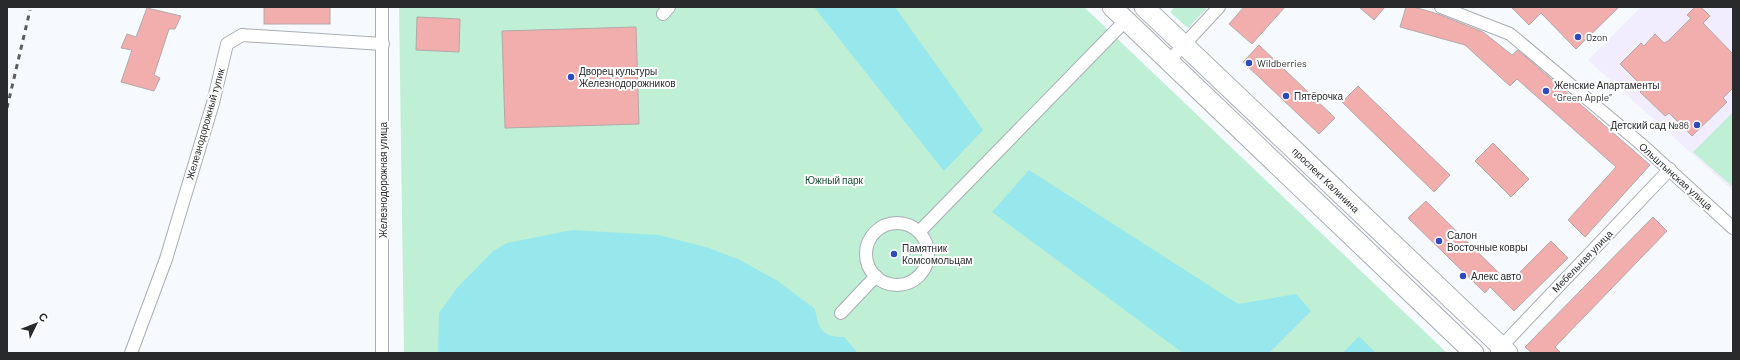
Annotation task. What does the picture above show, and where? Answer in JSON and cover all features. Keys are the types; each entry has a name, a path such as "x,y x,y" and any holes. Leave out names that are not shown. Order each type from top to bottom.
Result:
{"main road":[{"path":"1112,7 1474,353"},
{"name":"проспект Калинина","path":"1144,7 1501,351"}],"street":[{"name":"Железнодорожная улица","path":"382,7 382,353"},
{"path":"1168,62 1219,7"},
{"name":"Ольштынская улица","path":"1441,7 1510,34 1670,169 1733,228"},
{"path":"919,232 1126,20"},
{"name":"Железнодорожный тупик","path":"131,353 166,259 213,103 227,44 242,35 383,44"},
{"name":"Мебельная улица","path":"1501,351 1670,169"},
{"path":"897,224 913,228 919,232 925,240 928,256 926,265 916,279 900,285 883,282 876,276 868,262 866,254 868,246 876,232 882,228 897,224"},
{"path":"841,312 876,276"}],"shaded area":[{"name":"Детский сад №86","path":"1641,7 1733,8 1733,191 1588,60"}],"green space":[{"name":"Южный парк","path":"399,7 1084,7 1447,353 404,353"},
{"path":"1175,7 1208,7 1188,28 1170,12"},
{"path":"1733,112 1733,187 1693,152"}],"water":[{"path":"814,7 895,7 983,130 944,171"},
{"path":"1029,170 1238,304 1296,294 1311,311 1269,353 1183,353 992,212"},
{"path":"572,230 659,235 709,248 740,260 778,281 815,309 818,322 826,334 844,337 858,353 438,353 439,313 457,288 493,251 507,243"},
{"path":"1359,336 1376,353 1343,353"}],"building":[{"path":"264,7 330,7 330,24 264,24"},
{"path":"1244,7 1285,7 1252,44 1229,24"},
{"path":"1359,7 1385,7 1374,20"},
{"path":"1406,7 1414,7 1438,14 1483,32 1512,55 1518,50 1650,165 1585,237 1568,220 1616,167 1517,79 1510,86 1465,45 1400,27"},
{"path":"1511,7 1619,7 1576,49 1541,13 1529,25"},
{"path":"1695,7 1701,7 1710,16 1703,23 1733,54 1733,88 1723,98 1727,102 1692,136 1669,113 1665,116 1640,92 1644,88 1620,64 1641,43 1644,46 1655,34 1664,43 1668,41 1691,18 1687,15"},
{"path":"147,8 181,16 175,29 169,29 154,75 160,78 154,91 121,82 132,50 121,48 127,34 136,37"},
{"path":"417,17 460,19 459,52 416,50"},
{"name":"Дворец культуры Железнодорожников","path":"636,27 639,124 505,128 502,31"},
{"path":"1259,45 1335,118 1319,134 1243,62"},
{"path":"1358,86 1450,175 1434,192 1342,102"},
{"path":"1493,143 1529,179 1511,197 1475,161"},
{"path":"1426,201 1509,283 1551,241 1568,258 1514,311 1490,287 1485,293 1408,218"},
{"path":"1653,217 1667,231 1555,347 1561,353 1532,353 1525,347"}],"railway":[{"path":"7,108 30,10"}],"place":[{"name":"Ozon","path":"1578,37"},
{"name":"Wildberries","path":"1249,63"},
{"name":"Дворец культуры Железнодорожников","path":"571,77"},
{"name":"Женские Апартаменты “Green Apple”","path":"1546,91"},
{"name":"Пятёрочка","path":"1286,96"},
{"name":"Детский сад №86","path":"1697,125"},
{"name":"Салон Восточные ковры","path":"1439,241"},
{"name":"Памятник Комсомольцам","path":"894,254"},
{"name":"Алекс авто","path":"1463,276"}]}
